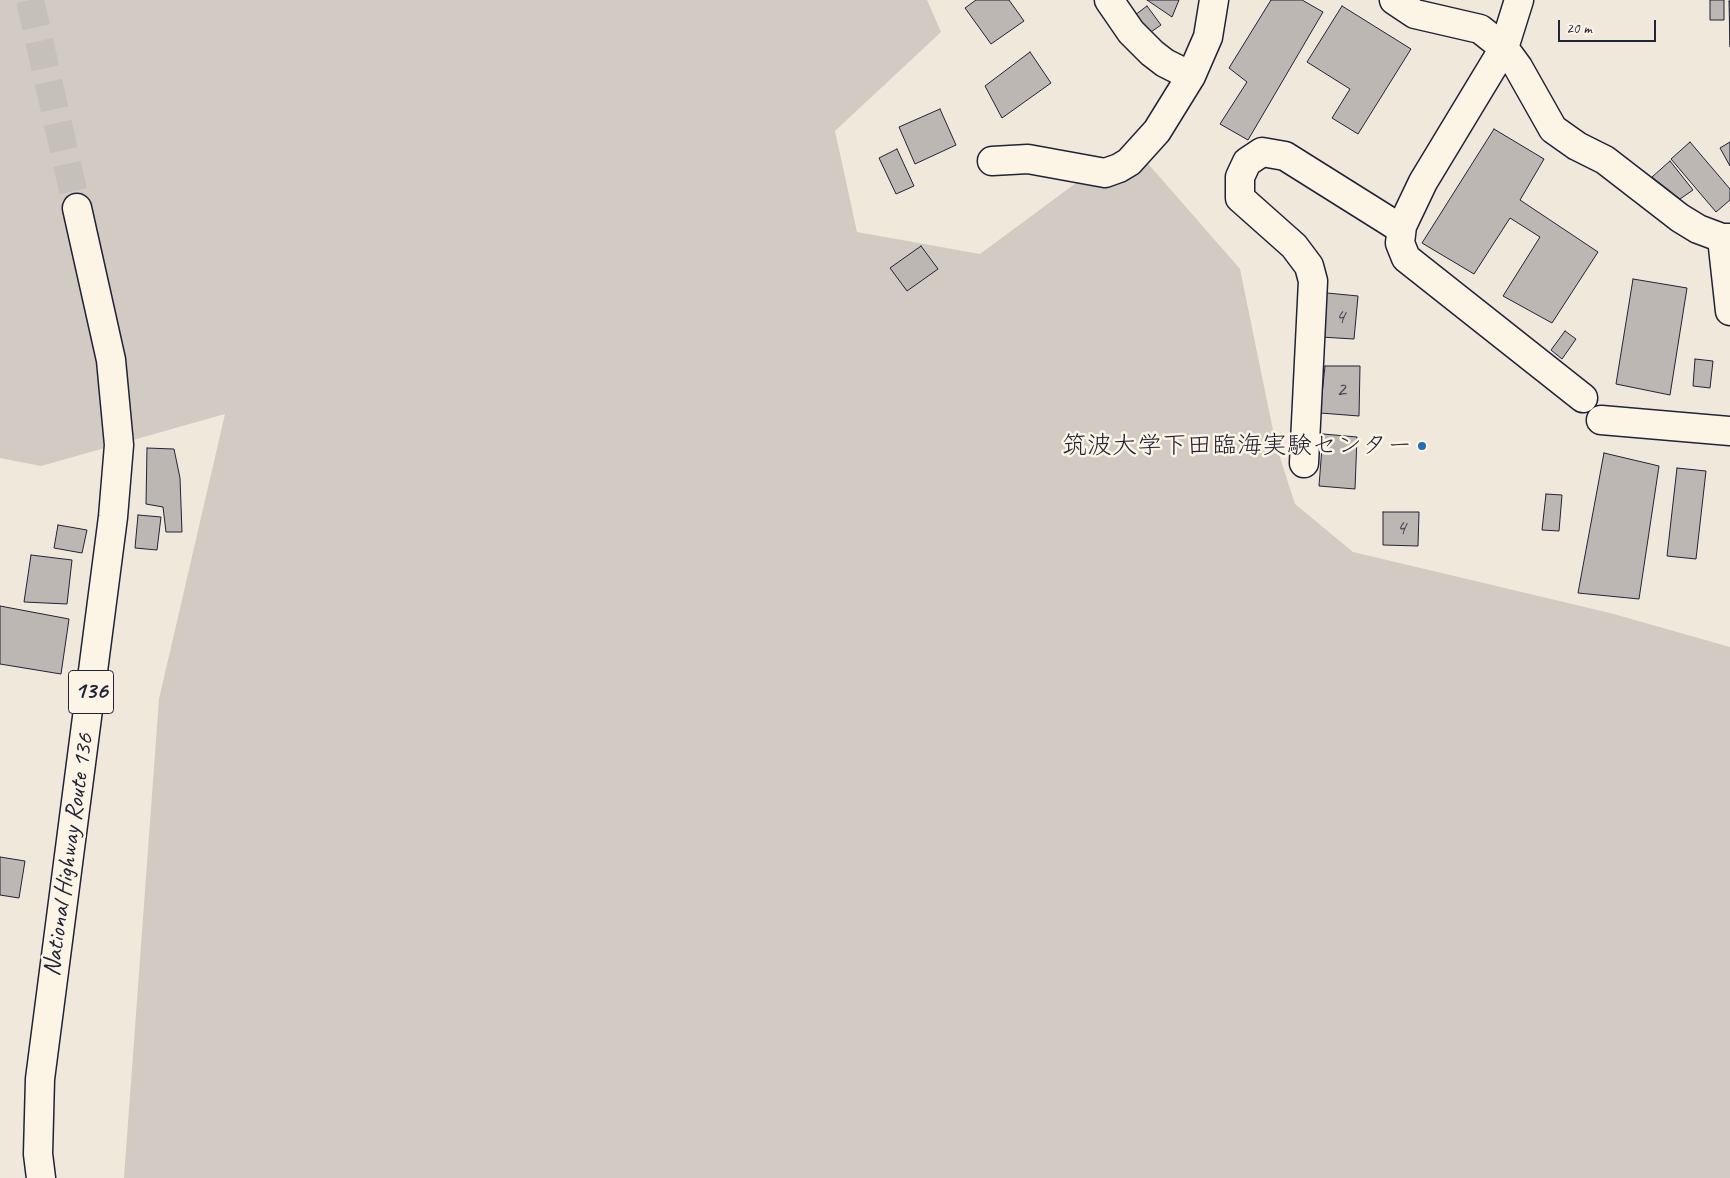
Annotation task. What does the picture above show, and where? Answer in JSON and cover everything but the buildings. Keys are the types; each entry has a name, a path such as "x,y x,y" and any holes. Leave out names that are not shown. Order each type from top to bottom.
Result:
{"main road":[{"path":"1109,0 1131,32 1152,53 1166,63 1191,76"},
{"path":"992,161 1028,159 1106,172 1120,168 1129,162 1157,131 1191,76 1208,37 1214,0"},
{"path":"1394,0 1415,14 1480,29 1504,48 1518,67 1554,129 1577,146 1605,160 1680,218 1698,229 1726,238 1730,311"},
{"path":"1519,0 1504,48 1423,182 1402,226 1400,243 1406,258 1583,398"},
{"path":"1304,463 1313,281 1309,266 1294,246 1240,198 1240,177 1247,162 1262,152 1285,156 1395,225 1402,226"},
{"name":"National Highway Route 136","path":"41,1178 38,1154 40,1078 113,517 119,445 111,360 77,208"},
{"path":"1601,420 1730,431"}],"shaded area":[{"path":"0,0 927,0 941,32 835,131 857,232 980,254 1130,143 1240,269 1276,445 1295,504 1353,552 1610,613 1730,647 1730,1178 124,1178 159,699 225,414 41,466 0,458"}],"tunnel":[{"path":"30,0 77,208"}],"place":[{"name":"筑波大学下田臨海実験センター","path":"1422,446"}]}
